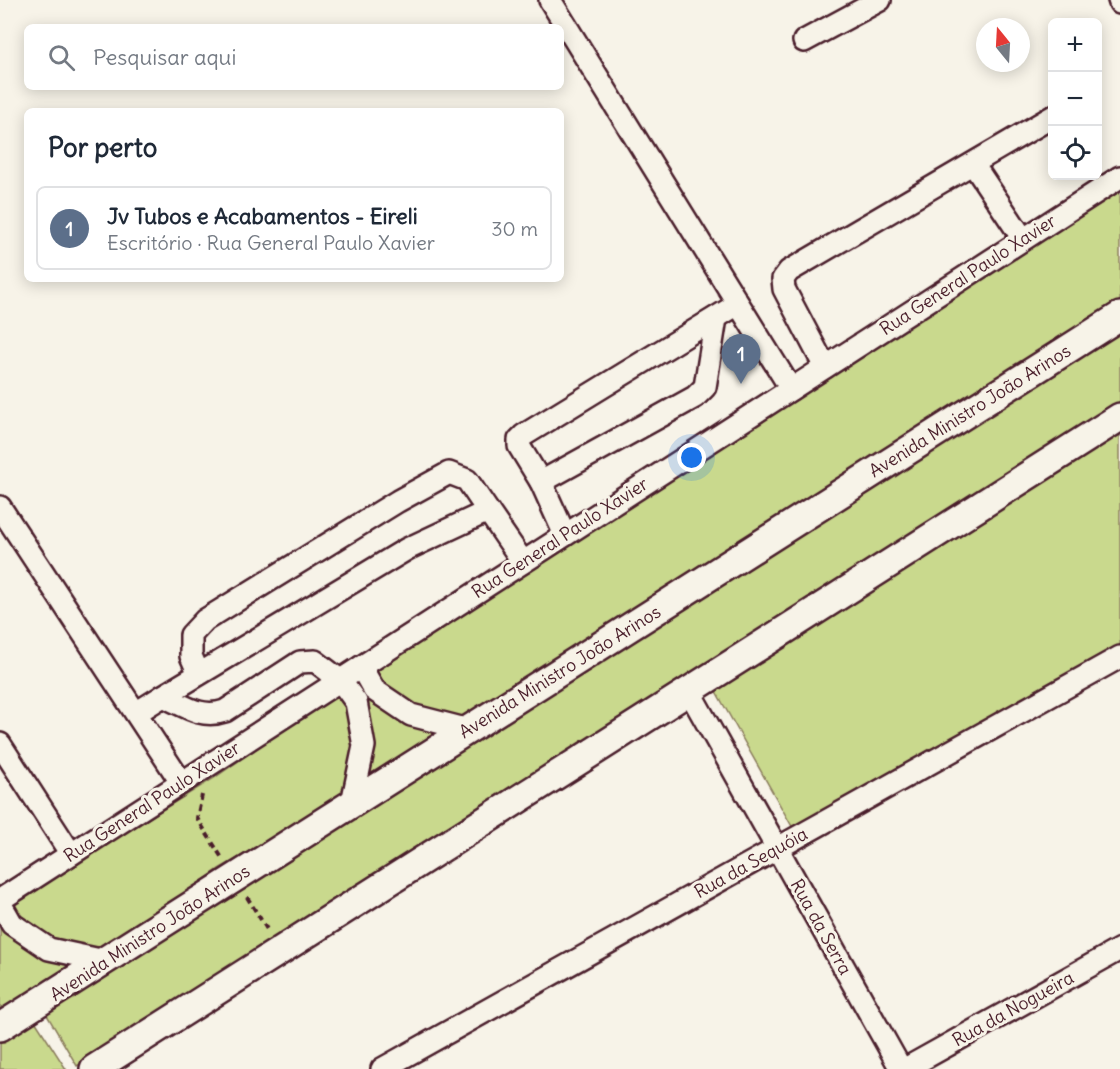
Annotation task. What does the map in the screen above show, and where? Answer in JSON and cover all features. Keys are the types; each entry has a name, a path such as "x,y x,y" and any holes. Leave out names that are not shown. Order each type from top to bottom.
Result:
{"main road":[{"name":"Avenida Ministro João Arinos","path":"0,1027 1120,316"},
{"path":"94,1069 1120,417"}],"street":[{"path":"550,0 791,389"},
{"path":"804,41 880,0"},
{"path":"825,368 784,289 783,279 789,271 1048,120"},
{"path":"973,164 1023,239"},
{"name":"Rua General Paulo Xavier","path":"0,901 1120,177"},
{"path":"565,535 541,482 519,446 519,440 738,304"},
{"path":"541,482 695,397 705,387 716,318"},
{"path":"199,674 191,656 191,635 205,620 398,501 449,473 467,480 523,562"},
{"path":"0,507 181,782"},
{"path":"136,713 408,549 488,511"},
{"name":"Rua da Sequóia","path":"382,1069 1120,657"},
{"path":"163,696 200,713 213,715 225,711 300,662 315,661 340,680 356,702 364,746 352,802"},
{"path":"361,667 374,690 411,715 469,730"},
{"name":"Rua da Serra","path":"689,691 903,1069"},
{"path":"0,744 71,854"},
{"path":"0,901 12,924 49,949 105,961"},
{"name":"Rua da Nogueira","path":"903,1069 1120,949"}],"green space":[{"path":"1120,187 1120,302 453,732 219,869 102,952 0,1015 0,910 214,778 335,694"},
{"path":"1120,332 1120,403 77,1066 44,1010 223,903"},
{"path":"1120,427 1120,647 794,830 713,686"},
{"path":"30,1013 66,1069 0,1069 0,1031"}],"place":[{"name":"Jv Tubos e Acabamentos - Eireli","path":"741,384"}]}
